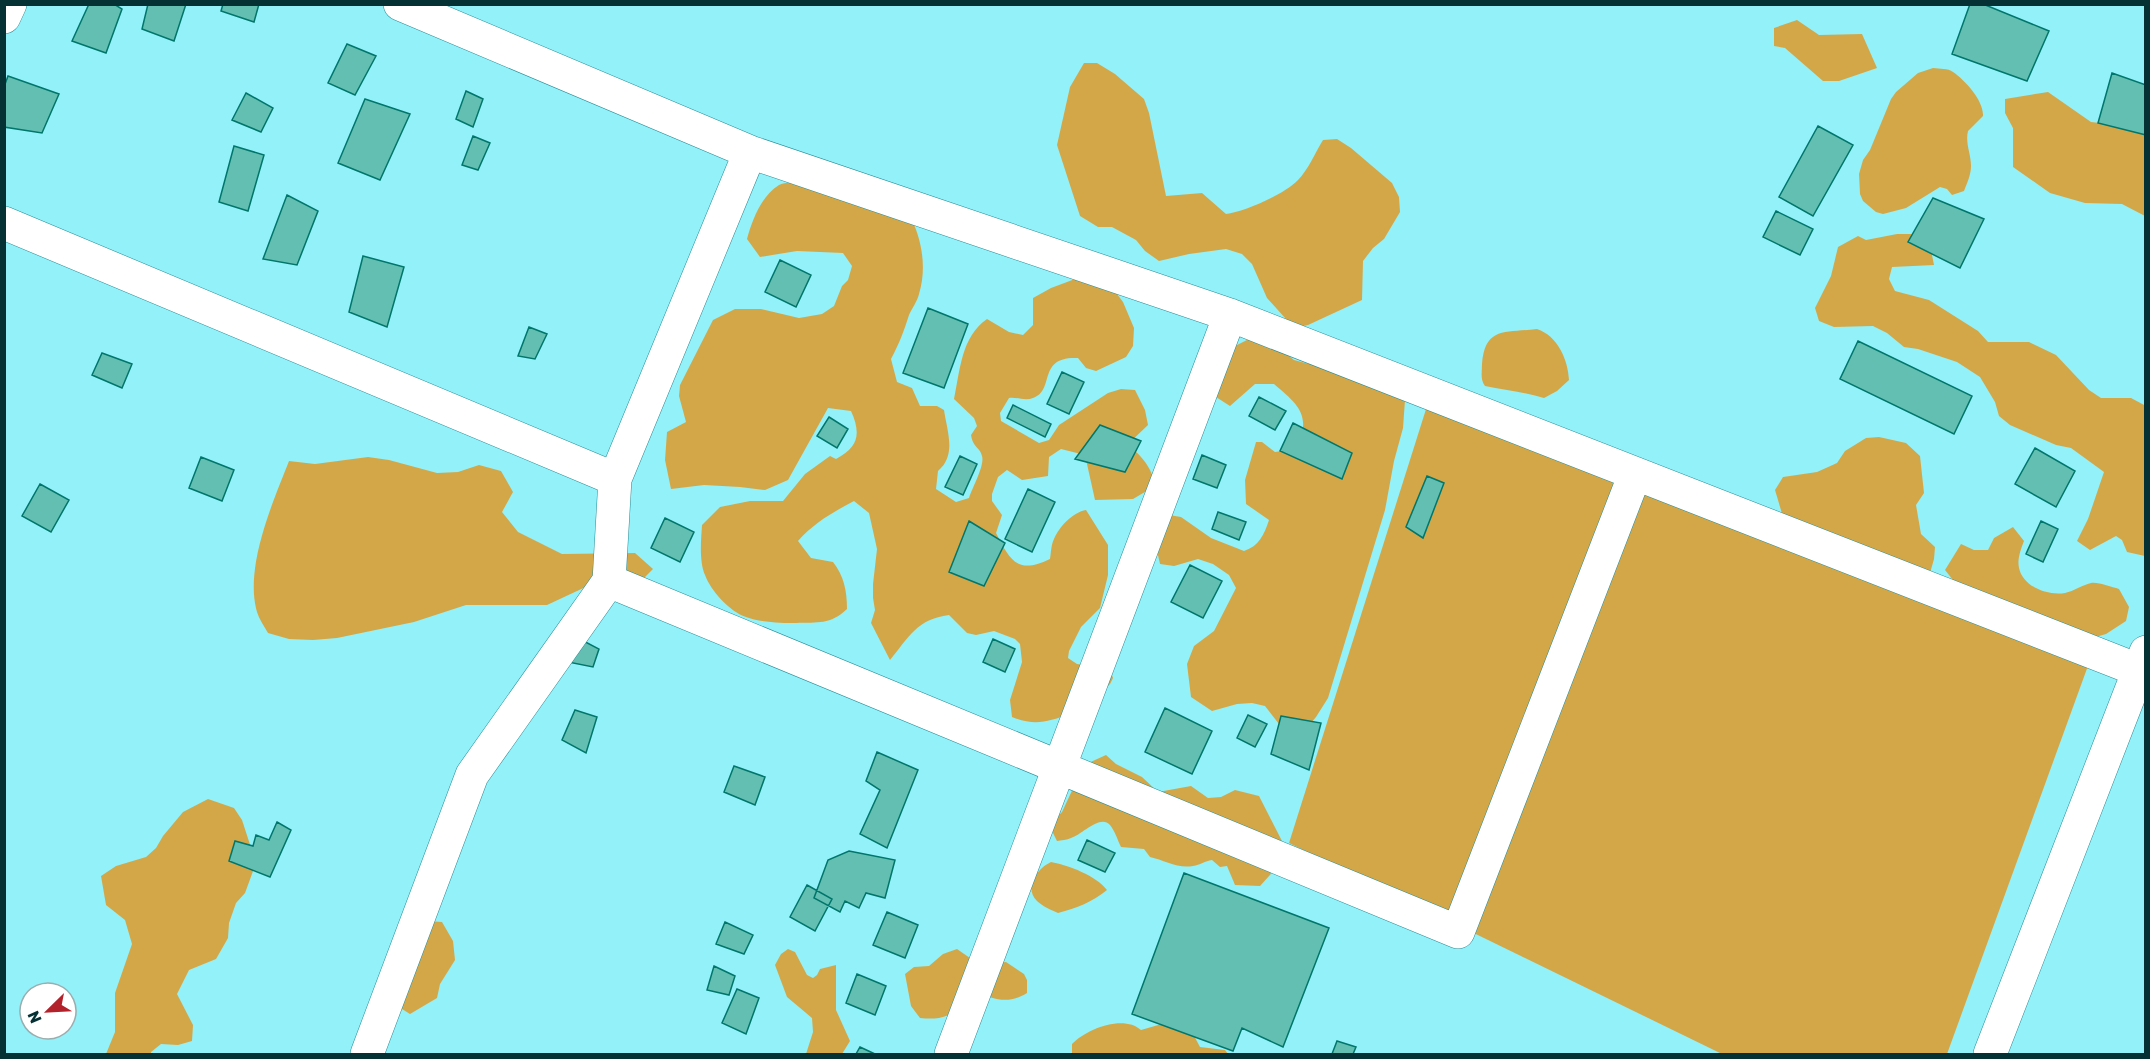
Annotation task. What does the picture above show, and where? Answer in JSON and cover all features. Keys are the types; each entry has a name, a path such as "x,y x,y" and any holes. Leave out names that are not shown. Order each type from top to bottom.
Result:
{"street":[{"path":"4,17 10,4"},
{"path":"400,4 750,152 1230,315 1635,474 2142,661 1990,1054"},
{"path":"368,1054 472,775 609,580 615,479 750,152"},
{"path":"4,223 615,479"},
{"path":"951,1054 1230,315"},
{"path":"609,580 1458,932 1635,474"}],"shaded area":[{"path":"1797,20 1819,35 1862,34 1877,68 1839,81 1823,81 1785,48 1774,46 1774,28"},
{"path":"1084,63 1097,63 1115,74 1144,99 1166,196 1202,193 1226,214 1234,213 1264,201 1292,185 1305,171 1323,140 1337,139 1351,148 1392,183 1399,197 1400,212 1384,239 1363,261 1362,300 1308,325 1294,328 1267,298 1252,264 1242,254 1226,249 1159,261 1145,251 1136,240 1112,227 1098,227 1080,216 1057,145 1070,87"},
{"path":"1933,68 1949,70 1958,76 1973,91 1982,110 1983,116 1968,131 1967,140 1971,162 1969,179 1964,191 1952,195 1947,189 1940,187 1906,208 1883,214 1876,212 1863,201 1860,194 1859,174 1863,160 1870,150 1896,92 1918,73"},
{"path":"2048,92 2091,122 2145,128 2145,216 2122,204 2085,203 2050,193 2013,167 2013,128 2005,113 2005,99"},
{"path":"803,180 910,216 918,234 923,274 917,300 891,359 897,382 912,388 920,406 937,406 944,410 949,450 944,465 938,471 936,489 956,502 969,498 982,460 981,453 971,435 977,426 974,418 954,399 963,355 978,326 987,319 1009,332 1023,335 1033,325 1033,298 1051,288 1099,270 1123,302 1134,328 1133,346 1126,357 1096,371 1086,368 1078,358 1056,362 1040,394 1030,399 1009,398 1000,413 1001,421 1039,443 1049,440 1059,425 1108,393 1121,389 1135,390 1145,410 1148,425 1127,445 1146,463 1155,486 1133,499 1095,500 1085,455 1061,449 1049,457 1048,476 1022,480 1007,470 998,477 992,494 992,501 1002,515 996,533 1006,551 1022,565 1039,564 1050,559 1053,541 1059,530 1071,517 1081,511 1086,510 1108,545 1108,575 1100,608 1081,627 1068,658 1077,664 1110,669 1113,678 1077,718 1070,714 1048,721 1034,722 1012,717 1010,700 1022,662 1020,644 1015,639 994,631 976,635 967,633 949,615 929,620 921,625 890,660 871,623 875,610 873,584 877,549 869,513 854,501 824,518 798,541 811,558 833,562 840,573 847,609 835,618 823,622 796,623 751,619 727,605 708,581 701,557 702,525 720,507 750,501 783,501 805,474 830,456 836,459 844,454 856,439 856,426 851,411 828,408 788,480 765,490 704,485 671,489 665,460 667,432 686,422 679,396 680,385 713,320 735,309 761,309 799,318 822,314 834,306 842,286 848,280 852,266 843,253 797,251 760,257 747,239 755,217 767,196 779,185"},
{"path":"1897,234 1911,234 1931,250 1934,265 1892,267 1889,279 1895,291 1929,300 1978,331 1988,342 2029,342 2056,355 2089,390 2101,398 2131,398 2146,406 2145,556 2127,552 2122,540 2116,536 2090,550 2077,541 2088,519 2104,472 2071,448 2056,445 2010,425 1999,416 1995,402 1980,377 1957,362 1918,349 1904,347 1887,333 1873,326 1834,327 1819,321 1815,308 1831,276 1838,247 1858,236 1866,240"},
{"path":"1537,329 1551,337 1561,350 1567,365 1569,380 1557,391 1544,398 1485,386 1482,378 1482,364 1484,352 1493,337 1507,332"},
{"path":"1253,337 1274,344 1294,360 1309,364 1350,356 1405,400 1403,428 1385,510 1328,698 1299,737 1279,724 1265,706 1252,703 1237,704 1212,711 1191,697 1187,664 1194,646 1214,631 1236,588 1229,575 1213,564 1198,559 1174,566 1160,564 1155,542 1163,514 1181,517 1211,538 1244,551 1257,543 1265,530 1269,520 1246,504 1245,480 1256,442 1262,442 1275,452 1295,449 1303,428 1303,420 1296,405 1274,384 1255,384 1230,406 1216,397 1229,349"},
{"path":"1427,406 2089,663 1947,1054 1722,1054 1289,843"},
{"path":"1879,437 1906,443 1920,456 1924,493 1916,505 1921,534 1935,547 1930,573 1783,517 1775,490 1783,477 1817,472 1837,463 1845,451 1866,438"},
{"path":"368,457 389,460 437,473 458,472 479,465 501,471 513,492 502,512 518,532 562,554 635,553 653,569 637,585 592,584 547,605 466,605 414,622 337,638 289,639 268,633 257,612 254,575 268,515 289,461 315,464"},
{"path":"2013,527 2024,541 2019,558 2021,575 2031,585 2037,589 2058,594 2091,583 2119,589 2129,607 2126,621 2106,634 2064,646 1957,585 1945,570 1961,544 1974,550 1988,550 1994,538"},
{"path":"1106,755 1116,764 1142,777 1158,792 1191,786 1208,798 1221,797 1235,790 1259,796 1283,843 1278,866 1260,886 1235,885 1227,866 1220,867 1212,860 1187,867 1150,857 1144,849 1121,847 1112,827 1106,822 1096,823 1075,836 1057,841 1049,825 1062,812 1084,765"},
{"path":"208,799 234,808 242,820 256,863 245,893 236,903 229,923 228,938 216,959 189,970 177,994 193,1025 192,1041 178,1045 161,1044 151,1054 106,1054 115,1032 115,993 132,944 125,920 106,905 101,876 116,866 146,857 156,848 183,812"},
{"path":"1051,862 1082,872 1107,890 1090,901 1058,913 1041,905 1033,896 1032,884 1037,873"},
{"path":"428,921 442,922 453,941 455,960 440,984 437,998 410,1014 402,1009 398,994"},
{"path":"788,949 795,952 807,975 813,978 820,969 836,965 836,1010 850,1041 842,1054 806,1054 813,1032 812,1018 787,997 775,965 781,954"},
{"path":"957,949 980,965 1006,962 1024,974 1027,980 1027,993 1007,1000 995,999 976,992 952,1014 930,1019 920,1018 911,1006 905,974 914,967 929,966 943,954"},
{"path":"1172,1021 1191,1030 1200,1047 1225,1050 1228,1054 1072,1054 1072,1044 1078,1038 1105,1025 1125,1023 1141,1030"}],"building":[{"path":"89,4 114,4 122,9 106,53 72,41"},
{"path":"148,4 186,4 174,41 142,29"},
{"path":"223,4 259,4 254,22 221,11"},
{"path":"1970,4 1983,4 2049,31 2027,81 1952,54"},
{"path":"347,44 376,56 355,95 328,83"},
{"path":"2112,73 2146,85 2146,135 2098,123"},
{"path":"8,76 59,94 42,133 4,127 4,87"},
{"path":"466,91 483,99 473,127 456,119"},
{"path":"246,93 273,108 261,132 232,120"},
{"path":"365,99 410,114 380,180 338,163"},
{"path":"1818,126 1853,145 1813,216 1779,197"},
{"path":"473,136 490,143 478,170 462,165"},
{"path":"234,146 264,155 248,211 219,202"},
{"path":"287,195 318,211 297,265 263,259"},
{"path":"1933,198 1984,219 1960,268 1908,242"},
{"path":"1776,211 1813,229 1800,255 1763,237"},
{"path":"363,256 404,267 387,327 349,312"},
{"path":"780,260 811,275 796,307 765,292"},
{"path":"928,308 968,324 944,388 903,373"},
{"path":"529,327 547,334 535,359 518,356"},
{"path":"1858,341 1972,396 1954,434 1840,379"},
{"path":"102,353 132,364 122,388 92,375"},
{"path":"1062,372 1084,382 1069,414 1047,404"},
{"path":"1259,397 1286,411 1275,430 1249,416"},
{"path":"1013,405 1051,424 1045,437 1007,418"},
{"path":"829,417 848,429 837,448 817,436"},
{"path":"1293,423 1352,453 1342,479 1280,451"},
{"path":"1100,425 1141,441 1125,472 1075,459"},
{"path":"2035,448 2075,471 2056,507 2015,484"},
{"path":"1202,455 1226,465 1217,488 1193,479"},
{"path":"960,456 977,464 963,495 945,487"},
{"path":"201,457 234,470 222,501 189,488"},
{"path":"1427,476 1444,483 1423,538 1406,527"},
{"path":"40,484 69,500 51,532 22,516"},
{"path":"1028,489 1055,502 1032,552 1005,539"},
{"path":"1218,512 1246,522 1239,540 1212,529"},
{"path":"665,518 694,532 680,562 651,548"},
{"path":"969,521 1005,543 984,586 949,572"},
{"path":"2041,521 2058,529 2043,562 2026,554"},
{"path":"1190,565 1222,581 1203,618 1171,602"},
{"path":"574,636 599,649 593,667 563,661"},
{"path":"993,639 1015,649 1005,672 983,662"},
{"path":"1165,708 1212,731 1192,774 1145,752"},
{"path":"575,710 597,717 586,753 562,740"},
{"path":"1248,715 1267,724 1255,747 1237,738"},
{"path":"1281,716 1321,723 1309,770 1271,754"},
{"path":"877,752 918,770 887,848 860,834 880,790 866,781"},
{"path":"734,766 765,777 755,805 724,792"},
{"path":"277,822 291,830 270,877 229,861 235,841 253,846 256,835 269,840"},
{"path":"1087,840 1115,853 1105,872 1078,860"},
{"path":"849,851 895,860 885,898 866,893 859,908 845,901 840,912 814,898 828,860"},
{"path":"1184,873 1329,928 1283,1047 1242,1028 1233,1051 1132,1014"},
{"path":"807,885 832,899 815,931 790,917"},
{"path":"887,912 918,925 905,958 873,945"},
{"path":"725,922 753,935 744,954 716,944"},
{"path":"714,966 735,976 729,995 707,990"},
{"path":"857,974 886,986 875,1015 846,1003"},
{"path":"737,989 759,998 746,1034 722,1023"},
{"path":"1337,1041 1356,1047 1353,1054 1332,1054"},
{"path":"860,1047 875,1054 856,1054"}]}
